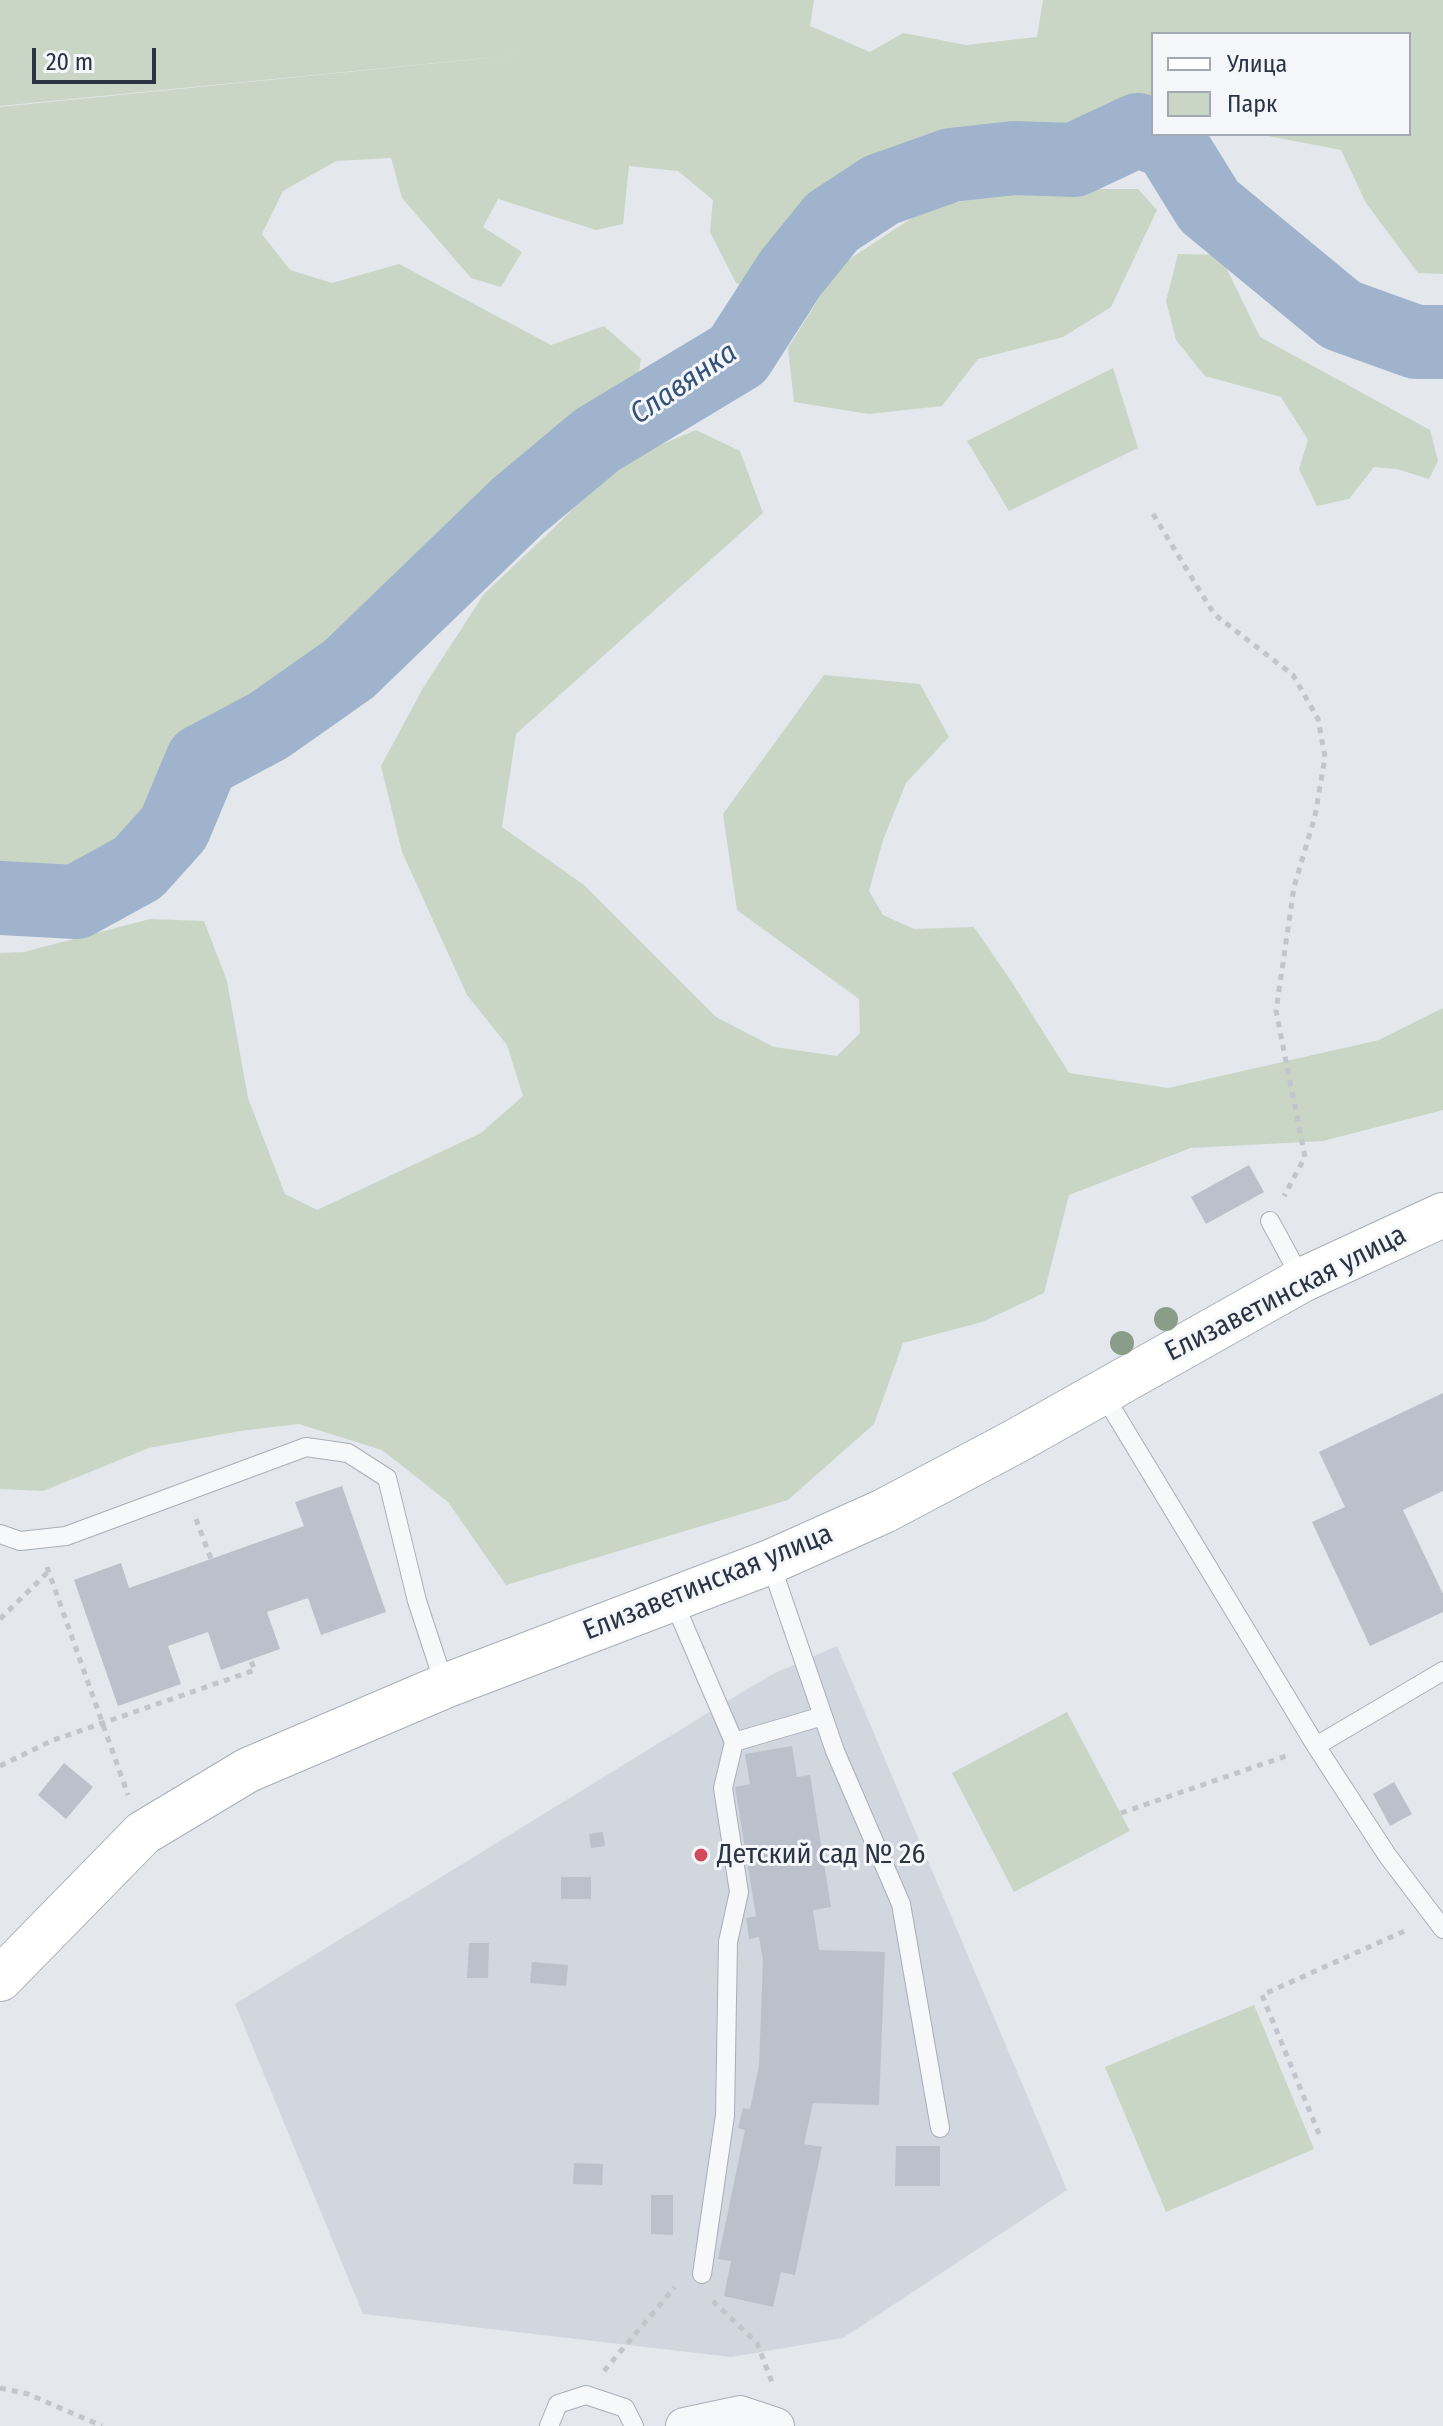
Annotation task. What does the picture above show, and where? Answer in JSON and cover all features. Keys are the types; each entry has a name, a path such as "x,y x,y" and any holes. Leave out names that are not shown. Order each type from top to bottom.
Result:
{"street":[{"name":"Елизаветинская улица","path":"0,1979 143,1833 248,1770 445,1686 770,1562 884,1511 1016,1441 1302,1280 1443,1215"},
{"path":"684,2426 761,2421"}],"lane":[{"path":"1270,1221 1302,1280"},
{"path":"1101,1391 1316,1746 1387,1855 1439,1923"},
{"path":"0,1534 20,1541 66,1536 306,1447 348,1453 387,1478 417,1601 445,1686"},
{"path":"770,1562 835,1751 901,1904 940,2128"},
{"path":"673,1600 734,1742 723,1788 739,1892 728,1942 725,2115 703,2269"},
{"path":"1316,1746 1443,1671"},
{"path":"734,1742 823,1716"},
{"path":"549,2426 558,2404 586,2395 625,2408 634,2426"}],"path":[{"path":"1153,514 1214,614 1293,675 1318,719 1325,757 1315,816 1294,887 1276,1011 1305,1157 1270,1221"},
{"path":"186,1492 211,1559"},
{"path":"38,1539 101,1724 143,1833"},
{"path":"0,1619 49,1571"},
{"path":"0,1766 51,1741 255,1670 250,1659"},
{"path":"1121,1813 1316,1746"},
{"path":"1319,2134 1262,1995 1439,1923"},
{"path":"586,2395 670,2292 703,2269 714,2304 757,2343 762,2352 774,2385 761,2421"},
{"path":"0,2388 28,2394 102,2426"}],"shaded area":[{"name":"Детский сад № 26","path":"837,1646 1067,2190 843,2338 731,2357 363,2314 235,2004 719,1706 773,1674"}],"green space":[{"path":"0,0 814,0 810,26 870,52 903,33 966,45 1037,37 1043,0 1443,0 1443,274 1418,273 1366,203 1341,150 1268,136 1411,136 1411,32 1151,32 1151,116 1129,112 1060,143 938,149 857,182 753,289 736,283 710,232 713,200 678,171 629,166 623,224 596,230 498,199 483,227 522,252 501,287 471,278 402,198 391,158 336,161 283,191 262,234 290,270 332,283 399,264 551,345 604,326 641,359 636,390 334,648 195,742 128,847 57,886 0,882 0,107 537,53 0,106"},
{"path":"1023,189 1138,189 1157,210 1111,307 1063,337 978,359 942,406 869,414 794,402 788,348 839,266 927,208"},
{"path":"1178,254 1220,255 1260,337 1430,430 1438,461 1429,479 1397,469 1374,467 1349,499 1317,506 1299,469 1308,440 1281,397 1205,376 1176,340 1166,301"},
{"path":"1113,368 1138,448 1009,511 967,441"},
{"path":"696,430 740,451 763,513 516,734 502,827 584,885 716,1017 774,1047 837,1056 860,1033 859,999 737,910 723,814 824,675 920,684 949,737 906,783 883,840 869,891 883,915 914,929 974,927 1069,1073 1168,1088 1379,1040 1443,1008 1443,1110 1323,1141 1191,1148 1069,1195 1044,1293 982,1322 903,1343 874,1424 788,1500 506,1585 448,1502 382,1450 299,1424 240,1431 149,1448 43,1491 0,1489 0,953 24,952 150,919 204,921 227,981 248,1098 285,1194 317,1210 481,1133 523,1096 507,1045 467,995 402,852 381,766 423,688 484,594 618,463"},
{"path":"1067,1712 1130,1831 1014,1892 952,1773"},
{"path":"1254,2005 1314,2149 1166,2212 1105,2067"}],"building":[{"path":"1249,1165 1264,1192 1206,1224 1191,1197"},
{"path":"1443,1393 1443,1491 1403,1510 1443,1594 1443,1612 1370,1646 1312,1522 1345,1507 1319,1452"},
{"path":"342,1486 386,1612 321,1635 308,1598 267,1612 280,1649 221,1670 208,1632 168,1646 181,1684 118,1706 74,1580 121,1563 129,1588 304,1526 295,1502"},
{"path":"792,1746 797,1777 810,1775 831,1907 813,1910 819,1950 885,1952 879,2105 813,2103 804,2144 822,2147 795,2275 781,2272 773,2307 724,2296 731,2261 718,2259 745,2130 738,2128 743,2108 750,2109 759,2066 763,1960 759,1937 749,1939 746,1918 756,1916 735,1787 750,1784 745,1754"},
{"path":"64,1763 93,1787 66,1819 38,1795"},
{"path":"1394,1782 1412,1814 1390,1826 1373,1794"},
{"path":"603,1832 605,1846 591,1848 589,1834"},
{"path":"561,1877 591,1877 591,1899 561,1899"},
{"path":"469,1943 489,1943 488,1978 467,1978"},
{"path":"532,1962 568,1965 566,1986 530,1983"},
{"path":"896,2146 940,2146 940,2186 895,2186"},
{"path":"574,2163 603,2164 602,2185 573,2184"},
{"path":"651,2195 673,2195 673,2235 651,2234"}],"waterway":[{"name":"Славянка","path":"0,898 76,902 138,868 174,828 202,761 268,726 349,669 518,506 597,440 738,355 790,274 832,222 881,190 951,165 1014,158 1074,160 1138,130 1151,135"},
{"name":"Славянка","path":"1153,136 1170,143 1209,206 1341,315 1416,342 1443,342"}],"place":[{"name":"Детский сад № 26","path":"701,1855"}]}
